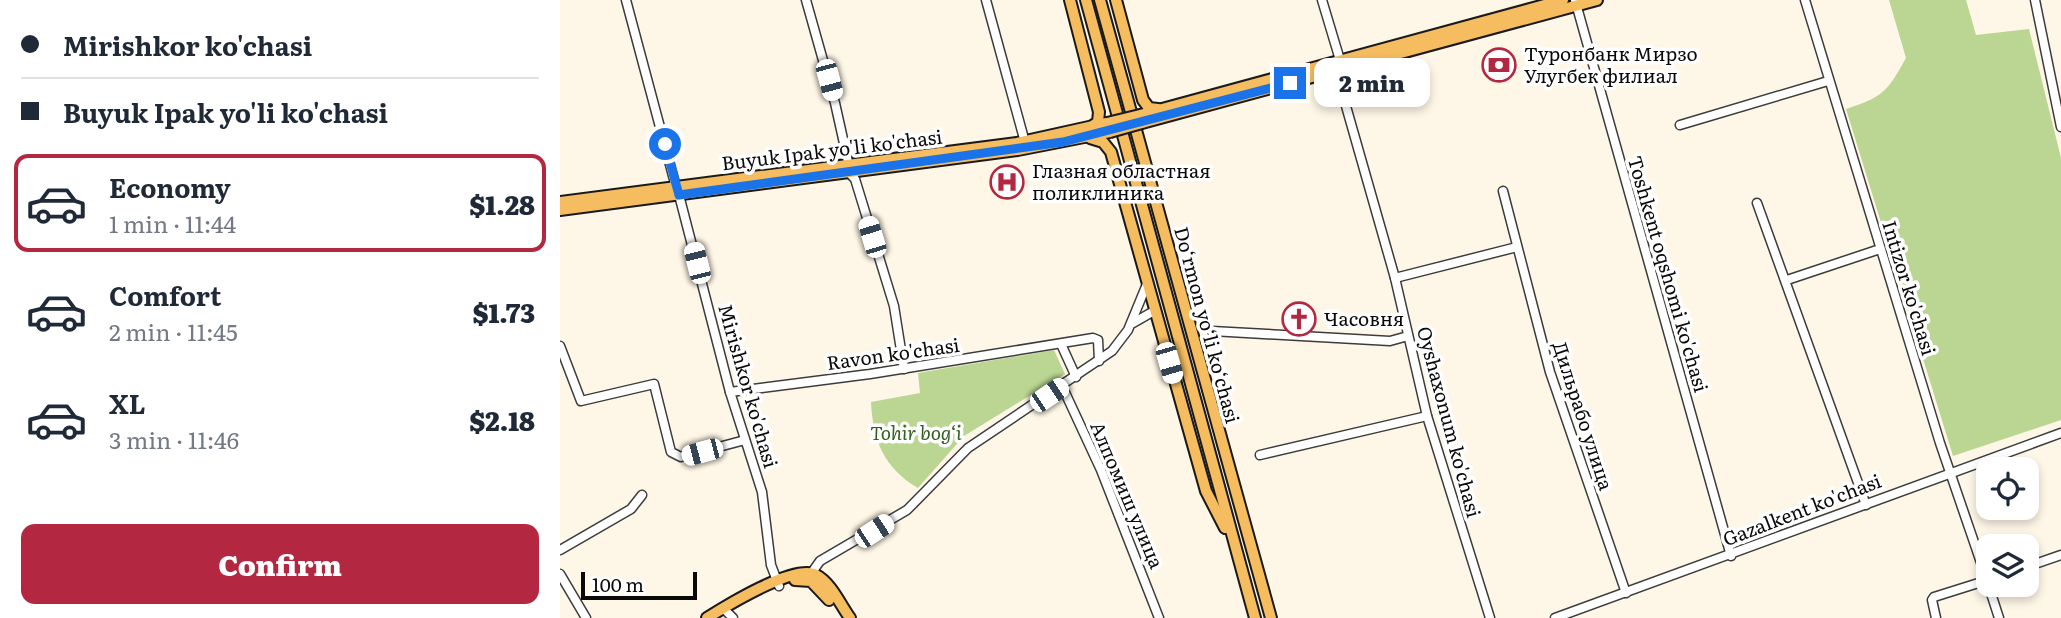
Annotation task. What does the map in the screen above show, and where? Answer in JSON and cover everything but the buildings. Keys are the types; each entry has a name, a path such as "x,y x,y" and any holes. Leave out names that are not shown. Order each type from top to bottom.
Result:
{"main road":[{"path":"1070,0 1099,112 1098,122 1086,134 1103,142 1111,152 1206,491 1235,546"},
{"name":"Do‘rmon yo‘li ko‘chasi","path":"1086,0 1255,618"},
{"name":"Do‘rmon yo‘li ko‘chasi","path":"1100,0 1271,618"},
{"path":"1115,0 1143,100 1149,108 1161,109"},
{"name":"Buyuk Ipak yo'li ko'chasi","path":"560,202 849,170 1086,134 1563,0"},
{"name":"Buyuk Ipak yo'li ko'chasi","path":"1141,119 1161,109 1576,3 1597,0"},
{"name":"Buyuk Ipak yo'li ko'chasi","path":"560,210 677,191"},
{"path":"706,618 725,614 796,574 824,581 850,618"},
{"path":"809,576 841,618"}],"street":[{"name":"Mirishkor ko'chasi","path":"626,0 730,392 762,492 771,565 778,584"},
{"path":"806,0 835,103 849,170 855,179 894,306 904,369"},
{"path":"986,0 1025,145"},
{"name":"Oyshaxonum ko'chasi","path":"1322,0 1395,278 1427,416 1490,618"},
{"name":"Intizor ko'chasi","path":"1805,0 1880,249 1976,548"},
{"path":"2035,0 2061,127"},
{"name":"Toshkent oqshomi ko'chasi","path":"1576,3 1731,556"},
{"path":"1680,125 1828,81"},
{"name":"Дильрабо улица","path":"1503,191 1550,372 1626,593"},
{"path":"1757,203 1866,505"},
{"path":"1395,278 1517,247"},
{"path":"1787,280 1880,249"},
{"path":"1131,325 1147,284"},
{"path":"809,576 820,561 907,510 968,448 1099,361 1117,345 1139,317 1154,311"},
{"path":"1212,331 1390,341 1408,337"},
{"name":"Ravon ko'chasi","path":"730,392 904,369 1096,338 1099,361"},
{"path":"1060,344 1076,377"},
{"path":"560,346 581,401 654,384 673,454 681,457 745,440"},
{"name":"Алпомиш улица","path":"1062,386 1101,471 1159,618"},
{"path":"1260,455 1427,416"},
{"name":"Gazalkent ko'chasi","path":"1555,618 1731,556 2061,433"},
{"path":"560,550 631,509 642,495"},
{"path":"2039,563 2061,555"},
{"path":"560,574 586,618"},
{"path":"1936,618 1932,600 1934,597 1976,585"},
{"name":"Intizor ko'chasi","path":"1993,597 1999,618"}],"green space":[{"path":"1889,0 1966,0 1976,35 2029,29 2061,158 2061,420 1953,456 1846,109 1883,92 1906,58"},
{"name":"Tohir bog‘i","path":"1054,350 1065,374 964,436 918,488 897,472 882,452 874,429 871,402 920,393 918,373"}],"place":[{"name":"Туронбанк Мирзо Улугбек филиал","path":"1499,65"},
{"name":"Глазная областная поликлиника","path":"1007,182"},
{"name":"Часовня","path":"1299,319"}],"route":[{"path":"665,144 679,195 850,174 1087,138 1290,83"}]}
